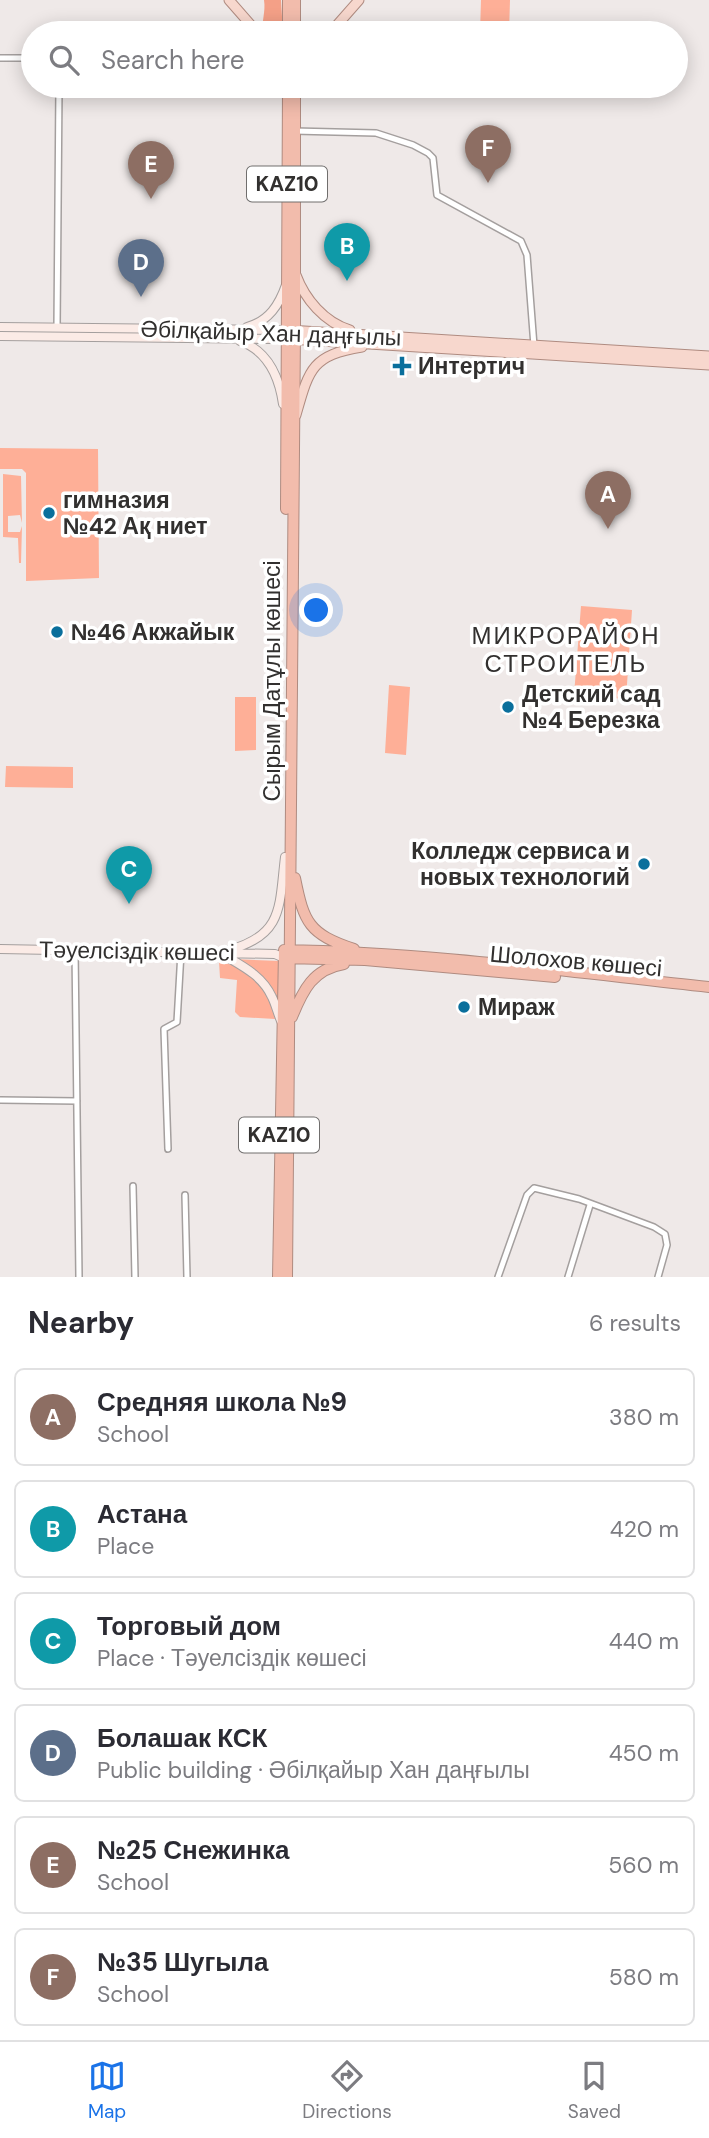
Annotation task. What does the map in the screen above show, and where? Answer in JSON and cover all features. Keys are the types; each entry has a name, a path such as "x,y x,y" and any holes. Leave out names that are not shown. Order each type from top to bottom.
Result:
{"highway":[{"path":"288,0 288,21"},
{"path":"295,0 295,21"},
{"name":"Сырым Датұлы көшесі","path":"287,1277 285,954 291,335 295,273 289,98"},
{"name":"Сырым Датұлы көшесі","path":"291,335 287,282 294,98"},
{"path":"288,857 301,908 313,929 365,956"},
{"path":"285,954 365,956"},
{"path":"286,1024 314,977 327,968 365,956"},
{"name":"Шолохов көшесі","path":"365,956 480,963 709,987"},
{"name":"Шолохов көшесі","path":"365,956 408,964 709,993"},
{"name":"Сырым Датұлы көшесі","path":"278,1277 286,1024"}],"main road":[{"path":"229,0 247,21"},
{"path":"341,21 359,0"},
{"path":"295,273 303,292 317,309 342,328 365,335"},
{"path":"227,334 263,321 276,306 287,282"},
{"name":"Әбілқайыр Хан даңғылы","path":"0,327 57,332 365,335 709,365"},
{"name":"Әбілқайыр Хан даңғылы","path":"0,336 57,332"},
{"path":"227,334 251,345 270,363 290,421"},
{"name":"Әбілқайыр Хан даңғылы","path":"291,335 388,345 709,356"},
{"path":"290,421 307,379 318,363 336,352 388,345"},
{"path":"219,953 255,942 269,929 278,908 288,857"},
{"name":"Тәуелсіздік көшесі","path":"0,949 285,954"},
{"path":"219,953 250,970 262,981 286,1024"}],"street":[{"path":"0,58 21,58"},
{"path":"57,332 59,98"},
{"path":"291,131 376,133 400,139 428,153 432,158 437,195 521,241 527,255 535,350"},
{"path":"75,950 79,1277"},
{"path":"168,1149 164,1029 177,1022 181,952"},
{"path":"0,1100 77,1101"},
{"path":"133,1186 135,1277"},
{"path":"498,1277 527,1195 534,1188 554,1191 654,1227 665,1234 667,1245 658,1277"},
{"path":"185,1195 187,1277"},
{"path":"568,1277 590,1205"}],"shaded area":[{"path":"264,0 281,0 282,21 263,21"},
{"path":"481,0 510,0 509,21 480,21"},
{"name":"гимназия №42 Ақ ниет","path":"0,448 98,449 99,578 26,581 26,473 22,469 0,469"},
{"path":"3,474 21,476 22,523 20,515 8,516 8,532 20,532 22,526 21,563 18,538 3,537"},
{"path":"581,606 632,610 626,699 574,695"},
{"path":"389,685 410,687 406,755 385,753"},
{"path":"235,697 256,697 256,750 235,751"},
{"path":"6,766 73,767 73,788 5,787"},
{"path":"233,959 280,961 279,1011 275,997"},
{"path":"219,962 239,968 257,981 270,998 275,1019 240,1017 235,1012 237,980 220,978"}],"place":[{"name":"№35 Шугыла","path":"488,183"},
{"name":"№25 Снежинка","path":"151,199"},
{"name":"Астана","path":"347,281"},
{"name":"Болашак КСК","path":"141,297"},
{"name":"Интертич","path":"402,366"},
{"name":"гимназия №42 Ақ ниет","path":"49,513"},
{"name":"Средняя школа №9","path":"608,529"},
{"name":"№46 Акжайык","path":"57,632"},
{"name":"Детский сад №4 Березка","path":"508,707"},
{"name":"Колледж сервиса и новых технологий","path":"644,864"},
{"name":"Торговый дом","path":"129,904"},
{"name":"Мираж","path":"464,1007"}],"district":[{"name":"МИКРОРАЙОН СТРОИТЕЛЬ","path":"566,650"}]}
